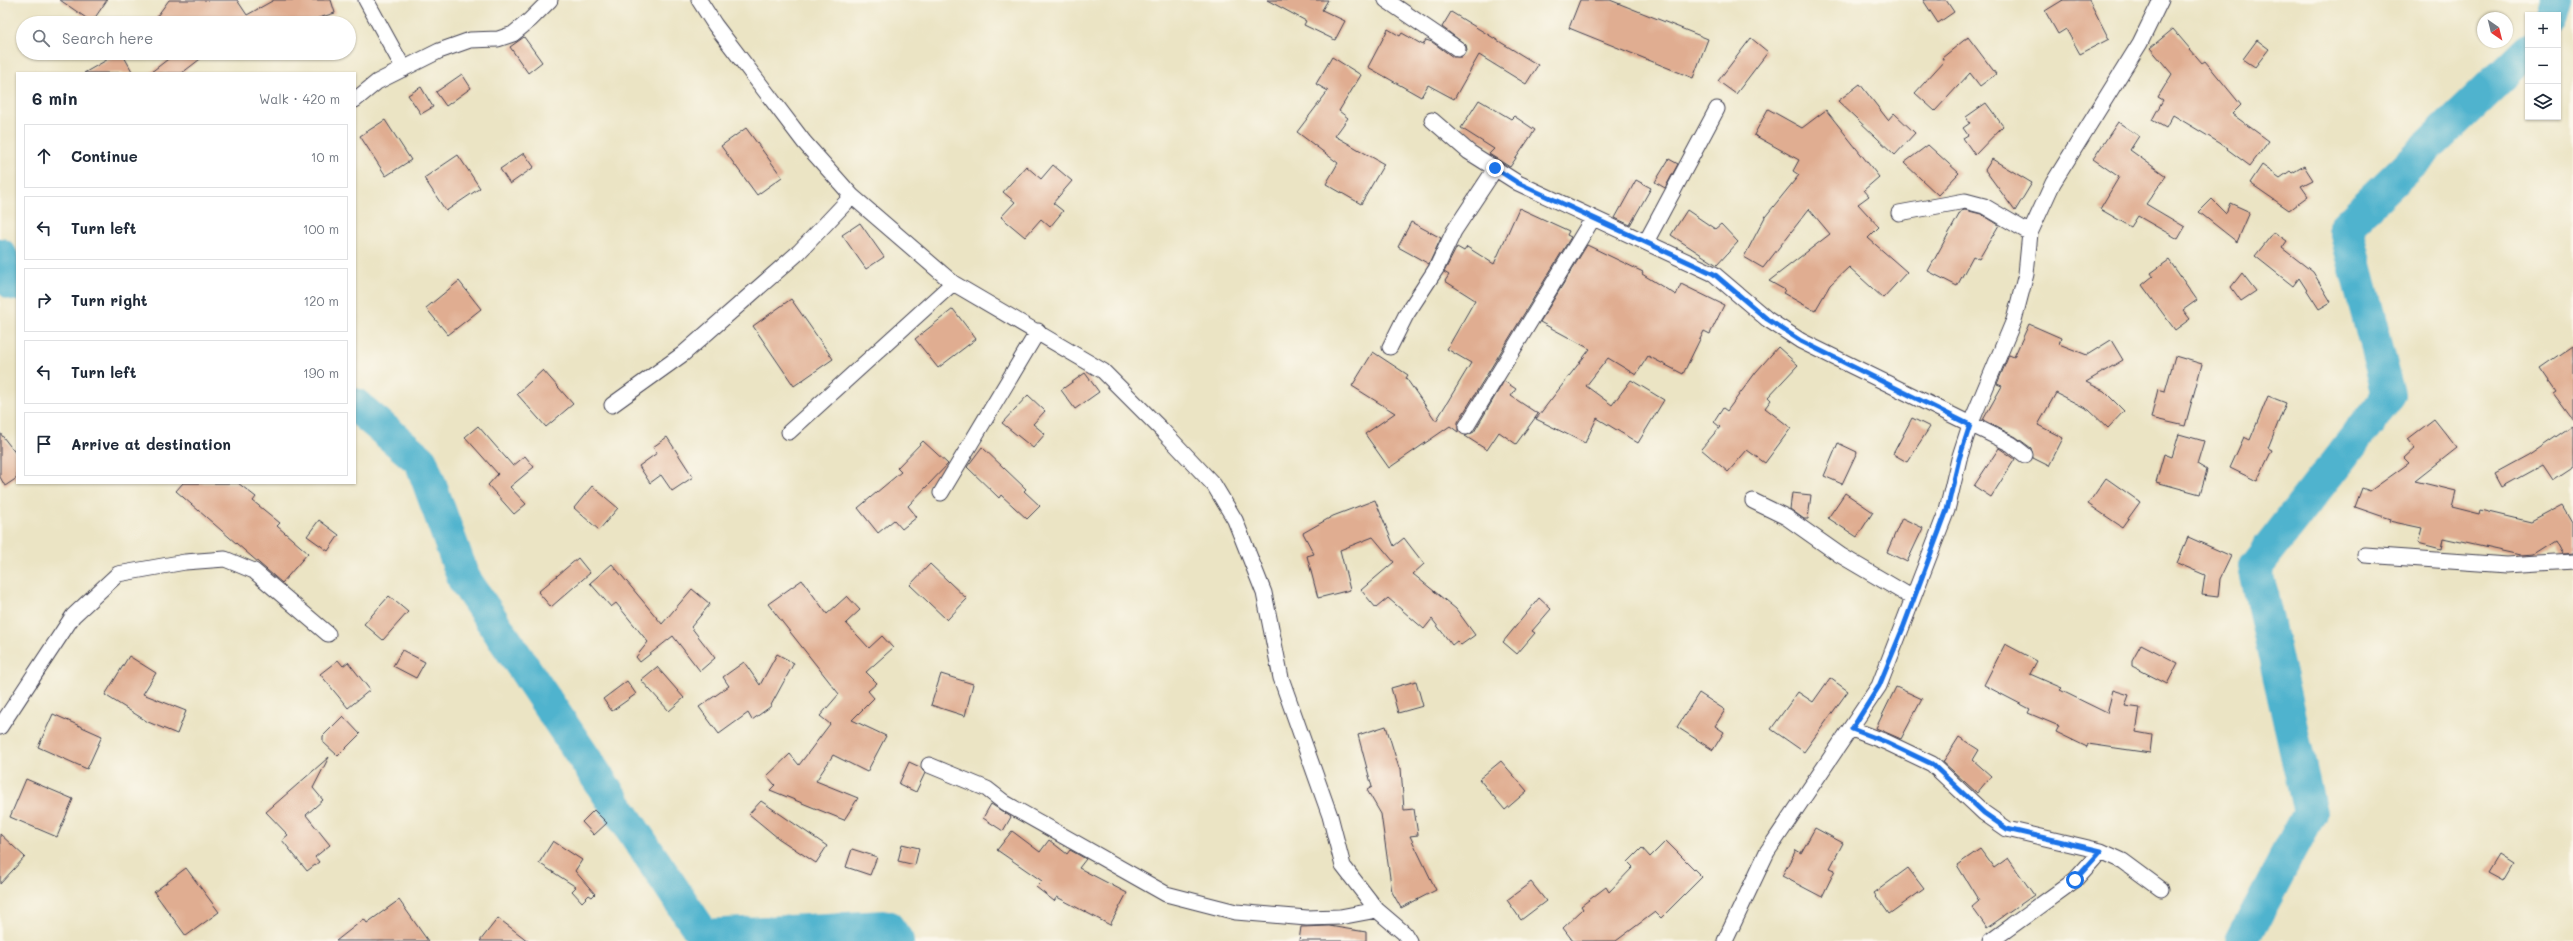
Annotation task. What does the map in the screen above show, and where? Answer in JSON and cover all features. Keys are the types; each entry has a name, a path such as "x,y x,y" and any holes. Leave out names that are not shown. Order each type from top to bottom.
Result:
{"street":[{"path":"366,0 404,69"},
{"path":"356,99 377,82 439,51 470,40 498,39 513,34 550,0"},
{"path":"699,0 715,25 804,142 852,196 954,283 1038,331 1102,371 1163,431 1214,485 1235,520 1264,594 1281,678 1330,816 1343,866 1377,910 1404,933 1409,941"},
{"path":"1386,0 1458,49"},
{"path":"1725,941 1767,852 1834,750 1852,729 1879,686 1903,628 1947,510 1959,459 1970,425 2014,320 2026,274 2030,233 2053,183 2140,43 2161,0"},
{"path":"1646,242 1717,109"},
{"path":"1432,120 1469,152 1518,183 1714,274 1767,319 1801,341 2011,444 2025,455"},
{"path":"1390,347 1406,315 1436,269 1454,231 1495,168"},
{"path":"612,405 683,354 799,252 852,196"},
{"path":"1899,213 1965,200 1984,206 2030,233"},
{"path":"1466,427 1593,218"},
{"path":"788,432 954,283"},
{"path":"941,493 1038,331"},
{"path":"1753,501 1786,517 1840,555 1913,598"},
{"path":"2365,555 2507,565 2573,561"},
{"path":"0,727 73,616 118,574 184,562 225,559 254,571 328,634"},
{"path":"1852,729 1886,742 1932,764 1984,813 2007,829 2101,851 2123,861 2161,889"},
{"path":"929,766 987,789 1005,803 1166,894 1236,912 1307,918 1340,917 1377,910"},
{"path":"1991,941 2075,880 2101,851"}],"building":[{"path":"60,0 107,0 96,16 83,16"},
{"path":"169,0 237,0 247,15 274,0 331,0 335,13 325,16 157,16"},
{"path":"1267,0 1328,0 1322,10 1345,21 1335,40 1304,25 1306,21"},
{"path":"1580,0 1610,0 1708,39 1693,78 1569,28"},
{"path":"1923,0 1946,0 1954,12 1938,23"},
{"path":"2063,0 2089,0 2109,39 2080,54 2066,29 2058,34 2045,11"},
{"path":"1451,12 1538,65 1526,84 1479,55 1454,99 1428,85 1421,97 1368,67 1388,29 1400,36 1402,33 1423,45 1426,40 1432,42 1453,57 1462,57 1467,50 1466,45 1442,27"},
{"path":"2173,29 2202,63 2205,61 2241,105 2232,114 2269,141 2250,166 2227,149 2228,148 2173,115 2166,128 2152,120 2163,100 2158,97 2172,74 2150,48"},
{"path":"524,37 542,62 528,73 510,47"},
{"path":"1968,37 1996,74 1980,86 1970,73 1935,111 1915,93 1944,61 1942,58"},
{"path":"1751,38 1768,52 1736,94 1718,81"},
{"path":"2257,40 2269,49 2255,67 2243,59"},
{"path":"1332,57 1361,75 1339,111 1348,118 1335,136 1384,164 1361,204 1326,184 1338,163 1297,132 1328,91 1316,84"},
{"path":"107,60 126,60 132,72 86,72"},
{"path":"167,60 199,60 183,72 151,72"},
{"path":"462,74 471,88 446,106 436,92"},
{"path":"1860,84 1888,120 1894,113 1915,133 1895,155 1838,101"},
{"path":"421,87 433,107 421,114 408,95"},
{"path":"1479,100 1511,119 1514,116 1535,130 1510,167 1489,154 1494,149 1461,128"},
{"path":"1986,103 2003,126 1975,155 1963,138 1968,135 1963,128 1970,123 1966,117"},
{"path":"1768,109 1802,128 1826,110 1879,177 1864,190 1869,196 1858,204 1879,227 1868,238 1907,272 1883,298 1849,267 1830,285 1815,311 1783,293 1785,290 1769,281 1830,234 1809,209 1763,268 1744,257 1765,217 1799,175 1793,171 1799,160 1754,135"},
{"path":"385,120 411,160 386,176 360,136"},
{"path":"2118,122 2139,136 2130,150 2166,176 2146,204 2185,227 2178,239 2138,216 2131,227 2100,209 2119,177 2093,159"},
{"path":"746,128 782,177 757,195 721,146"},
{"path":"1928,145 1959,173 1938,195 1904,163"},
{"path":"524,153 534,167 510,184 500,169"},
{"path":"458,155 480,188 446,211 424,178"},
{"path":"1669,159 1678,164 1665,188 1655,182"},
{"path":"1992,159 2032,183 2015,211 1985,170"},
{"path":"1053,165 1072,181 1053,203 1063,211 1050,227 1041,219 1025,237 1001,217 1015,202 1003,192 1026,166 1041,179"},
{"path":"2262,165 2280,178 2290,171 2292,173 2304,166 2313,180 2301,186 2308,196 2289,210 2250,183"},
{"path":"1636,180 1651,188 1630,225 1615,218"},
{"path":"2212,199 2226,213 2230,203 2250,212 2237,242 2199,212"},
{"path":"1519,208 1569,231 1567,235 1571,237 1458,422 1458,432 1450,426 1389,468 1365,434 1395,413 1352,386 1373,352 1408,375 1406,378 1436,421 1471,363 1447,349 1475,300 1445,281 1449,275 1444,272 1457,247 1464,251 1467,247 1494,264"},
{"path":"1687,210 1715,229 1721,224 1738,242 1717,265 1671,235"},
{"path":"1965,210 1981,214 1999,225 1979,259 1973,256 1957,286 1928,271 1961,211"},
{"path":"1411,222 1441,238 1429,264 1398,247"},
{"path":"860,223 884,257 866,269 842,235"},
{"path":"2274,232 2287,241 2282,248 2313,272 2331,302 2319,309 2299,278 2293,286 2255,256"},
{"path":"1587,245 1643,272 1642,274 1676,295 1681,284 1724,305 1710,334 1704,331 1683,374 1648,356 1636,375 1608,358 1586,386 1612,405 1631,380 1664,400 1638,443 1597,418 1585,443 1536,419 1590,349 1540,322"},
{"path":"2169,260 2197,300 2183,310 2190,319 2175,330 2142,285 2153,276 2151,273"},
{"path":"2242,273 2256,291 2241,301 2231,287"},
{"path":"459,281 481,309 448,335 426,308"},
{"path":"791,299 833,359 794,386 753,326"},
{"path":"953,309 976,339 938,368 915,339"},
{"path":"2029,324 2061,338 2059,344 2087,355 2111,340 2123,360 2086,382 2104,391 2124,411 2108,428 2089,410 2056,393 2038,425 2063,438 2049,466 2033,458 2031,448 2016,437 1983,420 2002,386 1997,384 2009,355 2014,357"},
{"path":"2573,345 2573,420 2553,393 2556,391 2540,368"},
{"path":"1778,347 1798,365 1768,397 1771,400 1765,408 1791,428 1765,463 1747,450 1728,472 1701,449 1720,427 1714,422 1723,408 1727,411 1756,372"},
{"path":"2175,356 2202,364 2185,426 2151,418 2158,389 2165,391"},
{"path":"543,370 573,404 546,427 517,394"},
{"path":"1085,373 1099,392 1075,409 1061,390"},
{"path":"1504,381 1516,389 1511,396 1538,414 1516,444 1499,432 1487,450 1465,436 1474,432"},
{"path":"1028,395 1045,411 1033,424 1045,434 1033,448 1002,423"},
{"path":"2268,396 2286,403 2268,448 2272,450 2257,481 2230,468 2244,437 2250,440"},
{"path":"1912,418 1930,427 1907,462 1893,454"},
{"path":"2434,419 2457,448 2415,481 2456,491 2452,507 2480,514 2481,510 2531,522 2563,505 2573,522 2573,552 2563,553 2556,540 2534,554 2520,555 2443,538 2441,549 2418,543 2422,528 2389,521 2390,519 2355,507 2362,488 2370,491 2409,463 2404,458 2415,448 2408,439"},
{"path":"2573,425 2573,466 2552,480 2542,465 2502,487 2495,474 2528,456"},
{"path":"478,426 513,466 525,456 534,467 510,487 526,504 514,514 488,485 498,474 465,437"},
{"path":"0,433 16,454 16,479 5,486 0,477"},
{"path":"2179,434 2204,441 2197,464 2207,470 2200,494 2156,482 2164,454 2172,457"},
{"path":"667,437 693,477 672,491 661,475 650,483 639,466 657,453 653,447"},
{"path":"923,441 948,464 908,506 917,517 902,529 894,520 878,533 858,508 901,472 897,468"},
{"path":"1838,443 1857,452 1842,484 1824,476"},
{"path":"982,447 1026,489 1024,491 1040,506 1027,519 1001,495 999,498 967,467"},
{"path":"1999,448 2015,459 1991,497 1974,486"},
{"path":"2106,478 2140,502 2122,527 2088,504"},
{"path":"182,484 239,484 256,497 253,501 280,523 277,526 308,553 282,583 176,491"},
{"path":"592,486 618,508 599,530 574,508"},
{"path":"1792,493 1811,495 1808,519 1804,519 1790,509"},
{"path":"1845,493 1873,512 1857,537 1828,518"},
{"path":"1375,500 1394,546 1404,538 1424,564 1413,574 1456,609 1475,635 1461,645 1457,641 1452,645 1432,619 1424,629 1388,598 1376,608 1361,590 1394,562 1373,537 1340,550 1350,590 1318,598 1307,556 1314,554 1303,533 1333,516"},
{"path":"1902,518 1923,528 1907,562 1887,552"},
{"path":"319,520 339,535 328,551 307,536"},
{"path":"2188,537 2231,556 2220,579 2218,597 2202,595 2205,575 2177,563"},
{"path":"578,558 590,573 551,607 538,592"},
{"path":"612,564 662,624 692,589 710,604 691,627 715,658 700,671 673,636 640,662 636,657 648,642 616,603 611,607 590,583"},
{"path":"930,564 967,599 947,620 910,585"},
{"path":"802,580 827,614 847,596 860,610 846,623 869,648 882,636 893,648 866,672 877,683 868,691 874,698 852,720 886,736 867,772 833,755 816,781 858,798 844,820 770,790 775,785 767,776 790,754 799,765 830,724 820,716 839,694 768,604"},
{"path":"389,596 408,612 383,640 364,624"},
{"path":"1539,598 1551,609 1532,631 1535,633 1517,654 1503,642"},
{"path":"2005,644 2037,661 2030,674 2062,688 2060,690 2107,713 2113,690 2129,695 2125,706 2140,708 2136,732 2152,735 2150,753 2088,744 2087,747 2056,732 2059,726 2028,713 2030,709 1984,685"},
{"path":"2141,644 2178,663 2167,684 2132,666 2132,660"},
{"path":"402,650 425,662 416,678 393,666"},
{"path":"777,654 794,663 770,707 752,720 748,713 719,734 699,707 729,686 723,677 744,662 760,685"},
{"path":"129,656 156,673 143,694 186,711 177,734 148,722 105,695"},
{"path":"338,660 343,666 348,662 370,690 348,708 320,674"},
{"path":"657,667 684,698 669,711 641,680"},
{"path":"941,674 973,684 965,716 931,705"},
{"path":"1830,678 1848,691 1804,752 1771,729 1798,692 1813,702"},
{"path":"627,681 636,694 612,711 603,699"},
{"path":"1416,681 1423,706 1398,713 1391,688"},
{"path":"1896,687 1922,699 1901,739 1876,728"},
{"path":"1699,693 1725,710 1715,726 1724,732 1713,750 1677,727"},
{"path":"53,714 102,736 87,769 38,747"},
{"path":"343,716 360,734 338,756 323,742 323,736"},
{"path":"1386,726 1399,768 1401,768 1404,810 1414,809 1418,835 1410,836 1436,890 1401,908 1392,892 1381,814 1367,790 1372,787 1358,735"},
{"path":"1959,737 1979,750 1973,760 1991,776 1977,793 1943,762"},
{"path":"329,757 313,788 323,800 306,815 330,845 315,857 319,862 307,871 282,840 288,835 266,812"},
{"path":"1501,761 1527,791 1505,810 1479,779"},
{"path":"909,762 920,767 925,773 916,792 899,784"},
{"path":"26,779 73,799 57,837 10,817"},
{"path":"761,801 827,846 816,863 778,838 749,814"},
{"path":"991,804 1011,817 1003,831 983,818"},
{"path":"594,810 607,823 594,835 582,822"},
{"path":"1815,828 1843,843 1830,868 1835,870 1822,897 1782,876 1796,850 1801,853"},
{"path":"1012,831 1040,852 1049,840 1067,854 1070,850 1086,859 1079,868 1127,893 1110,925 1057,897 1054,901 1036,887 1042,881 997,850"},
{"path":"0,834 25,857 0,884"},
{"path":"553,841 582,860 575,871 595,894 592,897 589,895 582,902 572,891 576,887 539,863"},
{"path":"1666,841 1702,877 1661,918 1655,912 1616,941 1573,941 1563,928 1583,909 1581,906 1606,887 1609,892 1633,867 1628,862 1642,848 1650,857"},
{"path":"902,844 919,848 915,865 898,861"},
{"path":"852,849 877,857 870,875 846,867"},
{"path":"1980,849 1994,868 2008,858 2034,895 1987,928 1972,907 1979,901 1957,865"},
{"path":"2498,854 2512,863 2502,880 2487,872"},
{"path":"186,868 219,912 186,936 154,892"},
{"path":"1908,868 1924,889 1889,914 1874,893"},
{"path":"1531,882 1546,901 1521,920 1507,900"},
{"path":"399,900 428,941 336,941 364,919 367,923"},
{"path":"498,918 528,941 480,941"},
{"path":"1329,926 1366,932 1366,941 1299,941 1301,927"}],"waterway":[{"path":"2553,12 2556,0"},
{"path":"2242,941 2310,813 2255,567 2389,395 2345,227 2525,53"},
{"path":"0,255 13,283 16,284"},
{"path":"356,406 421,461 464,579 704,936 887,927 897,941"}],"route":[{"path":"1495,168 1518,183 1714,274 1767,319 1801,341 1970,425 1959,459 1947,510 1903,628 1879,686 1852,729 1886,742 1932,764 1984,813 2007,829 2101,851 2075,880"}]}
